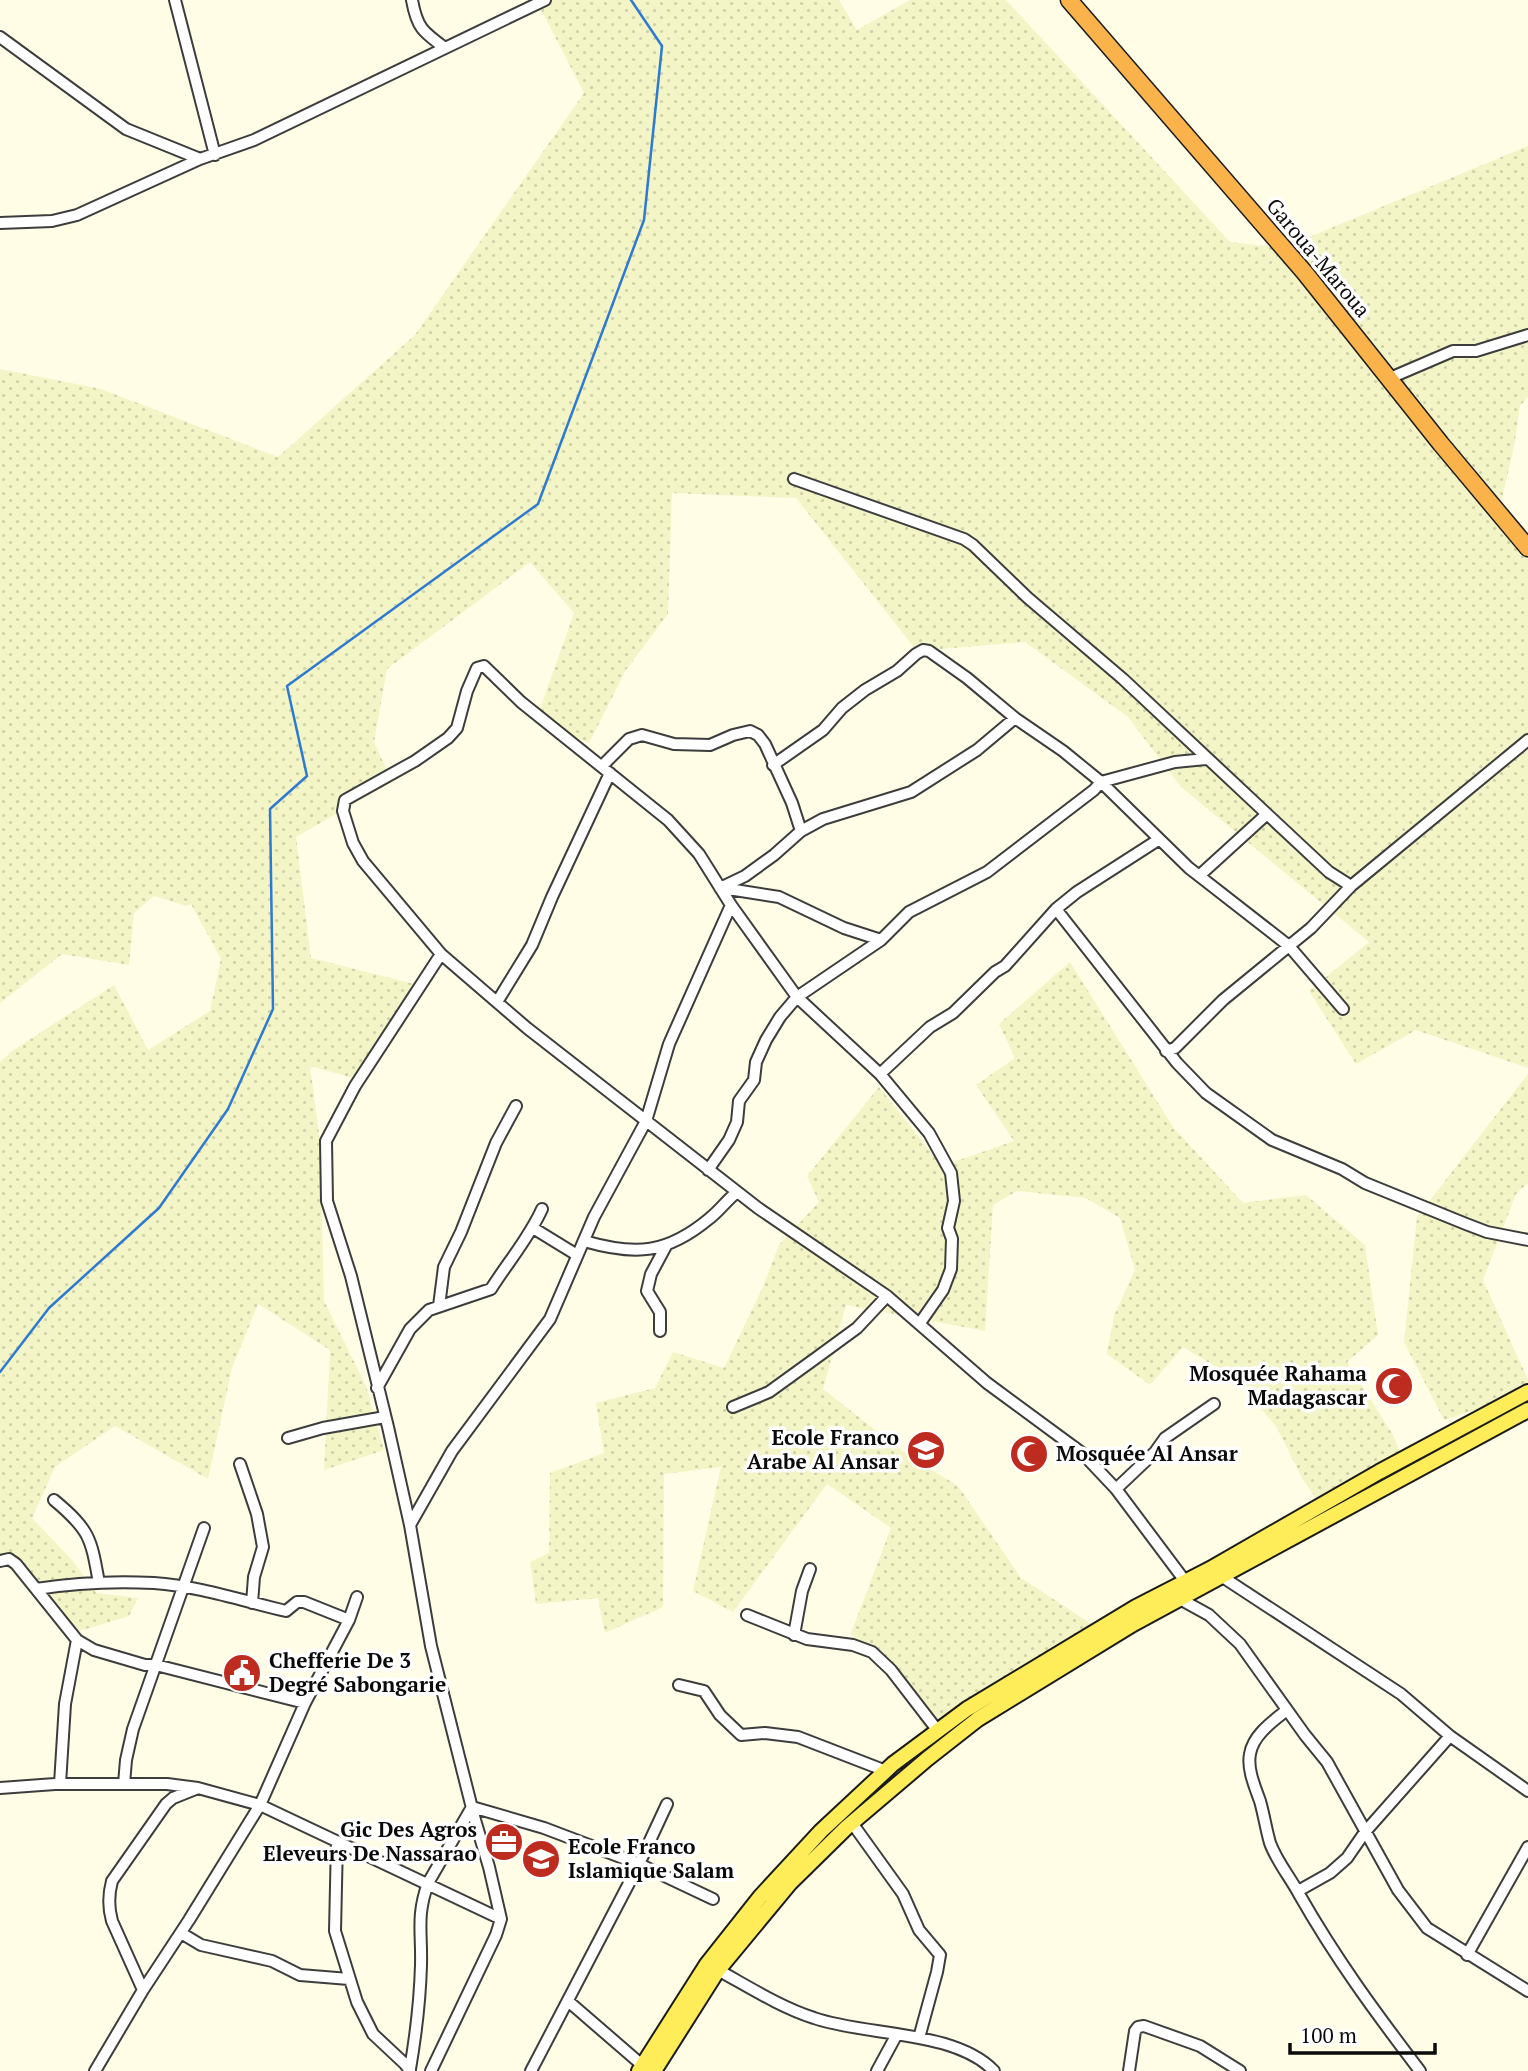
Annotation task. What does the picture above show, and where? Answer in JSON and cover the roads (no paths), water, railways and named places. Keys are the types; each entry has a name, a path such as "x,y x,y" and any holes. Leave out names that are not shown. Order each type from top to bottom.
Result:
{"highway":[{"name":"Garoua-Maroua","path":"1069,0 1305,274 1528,548"}],"main road":[{"path":"645,2069 718,1970 790,1883 852,1822 978,1718 1133,1624 1180,1599 1216,1573 1379,1472 1528,1392"},
{"path":"645,2069 707,1964 760,1897 821,1831 886,1771 967,1709 1136,1607 1185,1581 1216,1573 1528,1410"}],"street":[{"path":"175,0 215,155"},
{"path":"412,0 415,16 424,33 445,48"},
{"path":"0,223 51,221 77,215 200,159 254,140 545,0"},
{"path":"0,37 126,129 200,159"},
{"path":"1390,378 1453,351 1476,351 1528,335"},
{"path":"794,479 964,539 973,545 1028,598 1123,679 1329,872 1351,886"},
{"path":"773,765 800,749 823,730 842,708 865,690 897,671 923,650 929,651 1101,782 1158,840 1289,946 1343,1009"},
{"path":"919,1323 943,1290 951,1269 951,1239 948,1228 954,1201 951,1173 929,1133 880,1074 797,997 731,905 699,854 668,820 521,702 488,668 477,668 457,727 448,738 415,761 345,800 343,811 353,843 363,861 441,954 497,1002 758,1208 887,1296 987,1383 1082,1453 1116,1489 1185,1581"},
{"path":"720,888 745,876 801,831 823,818 911,792 977,750 1015,718"},
{"path":"497,1002 532,945 606,770 629,739 642,735 674,744 710,745 750,731 758,735 765,744 792,803 801,831"},
{"path":"1166,1051 1175,1048 1223,1000 1311,928 1351,886 1528,740"},
{"path":"708,1170 729,1140 737,1122 739,1101 754,1080 756,1062 766,1040 797,997 881,940 909,912 987,872 1101,782 1175,762 1206,759"},
{"path":"1200,875 1267,814"},
{"path":"880,1074 930,1027 953,1013 995,972 1005,966 1056,909 1077,892 1158,840"},
{"path":"720,888 779,897 844,928 881,940"},
{"path":"410,1525 452,1451 550,1319 594,1217 646,1121 669,1044 731,905"},
{"path":"1056,909 1144,1019 1166,1051 1206,1093 1272,1140 1342,1170 1365,1183 1466,1224 1487,1232 1528,1240"},
{"path":"431,2071 496,1935 500,1919 431,1646 410,1525 385,1417 351,1276 327,1201 326,1141 355,1086 441,954"},
{"path":"439,1306 444,1267 461,1232 496,1143 516,1106"},
{"path":"583,1241 633,1250 655,1249 676,1243 712,1217 737,1192"},
{"path":"377,1388 410,1329 429,1310 491,1290 533,1228 541,1209"},
{"path":"533,1228 577,1255"},
{"path":"660,1331 660,1312 647,1291 651,1274 666,1246"},
{"path":"733,1407 769,1392 857,1328 887,1296"},
{"path":"1116,1489 1155,1452 1165,1437 1214,1404"},
{"path":"288,1438 323,1428 385,1417"},
{"path":"240,1464 257,1514 263,1547 254,1577 252,1603"},
{"path":"54,1500 78,1520 92,1544 99,1583"},
{"path":"124,1784 125,1760 132,1729 204,1528"},
{"path":"0,1561 12,1560 77,1640 94,1650 145,1665 156,1665 305,1703"},
{"path":"794,1635 802,1591 810,1569"},
{"path":"1216,1573 1401,1694 1450,1736 1528,1791"},
{"path":"36,1589 99,1583 155,1583 286,1611 296,1602 303,1602 349,1620"},
{"path":"95,2071 260,1805 305,1703 349,1620 357,1597"},
{"path":"1180,1599 1209,1615 1240,1644 1327,1762 1398,1890 1427,1928 1528,1991"},
{"path":"747,1615 783,1628 794,1635 853,1645 872,1652 891,1670 938,1731"},
{"path":"60,1784 65,1704 77,1640"},
{"path":"679,1685 704,1691 720,1715 741,1735 765,1733 798,1737 886,1771"},
{"path":"1287,1710 1265,1728 1255,1740 1250,1754 1252,1774 1270,1841 1278,1861 1321,1934 1352,1981 1420,2071"},
{"path":"1298,1891 1338,1867 1450,1736"},
{"path":"0,1788 60,1784 167,1784 198,1788 260,1805 500,1919"},
{"path":"167,1784 173,1798"},
{"path":"143,1990 112,1922 109,1893 112,1881 173,1798 198,1788"},
{"path":"531,2071 639,1864 667,1804"},
{"path":"472,1807 544,1828 639,1864 713,1899"},
{"path":"410,2070 419,2020 421,1961 418,1919 428,1883 472,1807"},
{"path":"852,1822 903,1894 919,1930 940,1955 919,2038"},
{"path":"337,1841 335,1931 349,1979 373,2034 410,2070"},
{"path":"1468,1955 1528,1847"},
{"path":"181,1933 201,1945 272,1961 300,1975 349,1979"},
{"path":"718,1970 771,1999 816,2019 919,2038 982,2060 994,2071"},
{"path":"568,2001 645,2069"},
{"path":"1129,2071 1135,2031 1144,2025 1200,2046 1240,2071"},
{"path":"877,2071 897,2034"}],"waterway":[{"path":"0,1372 49,1308 159,1208 228,1109 273,1009 270,809 307,776 287,686 538,504 644,220 662,46 631,0"}],"place":[{"name":"Mosquée Rahama Madagascar","path":"1394,1386"},
{"name":"Ecole Franco Arabe Al Ansar","path":"926,1450"},
{"name":"Mosquée Al Ansar","path":"1029,1454"},
{"name":"Chefferie De 3 Degré Sabongarie","path":"242,1673"},
{"name":"Gic Des Agros Eleveurs De Nassarao","path":"504,1842"},
{"name":"Ecole Franco Islamique Salam","path":"541,1859"}]}
